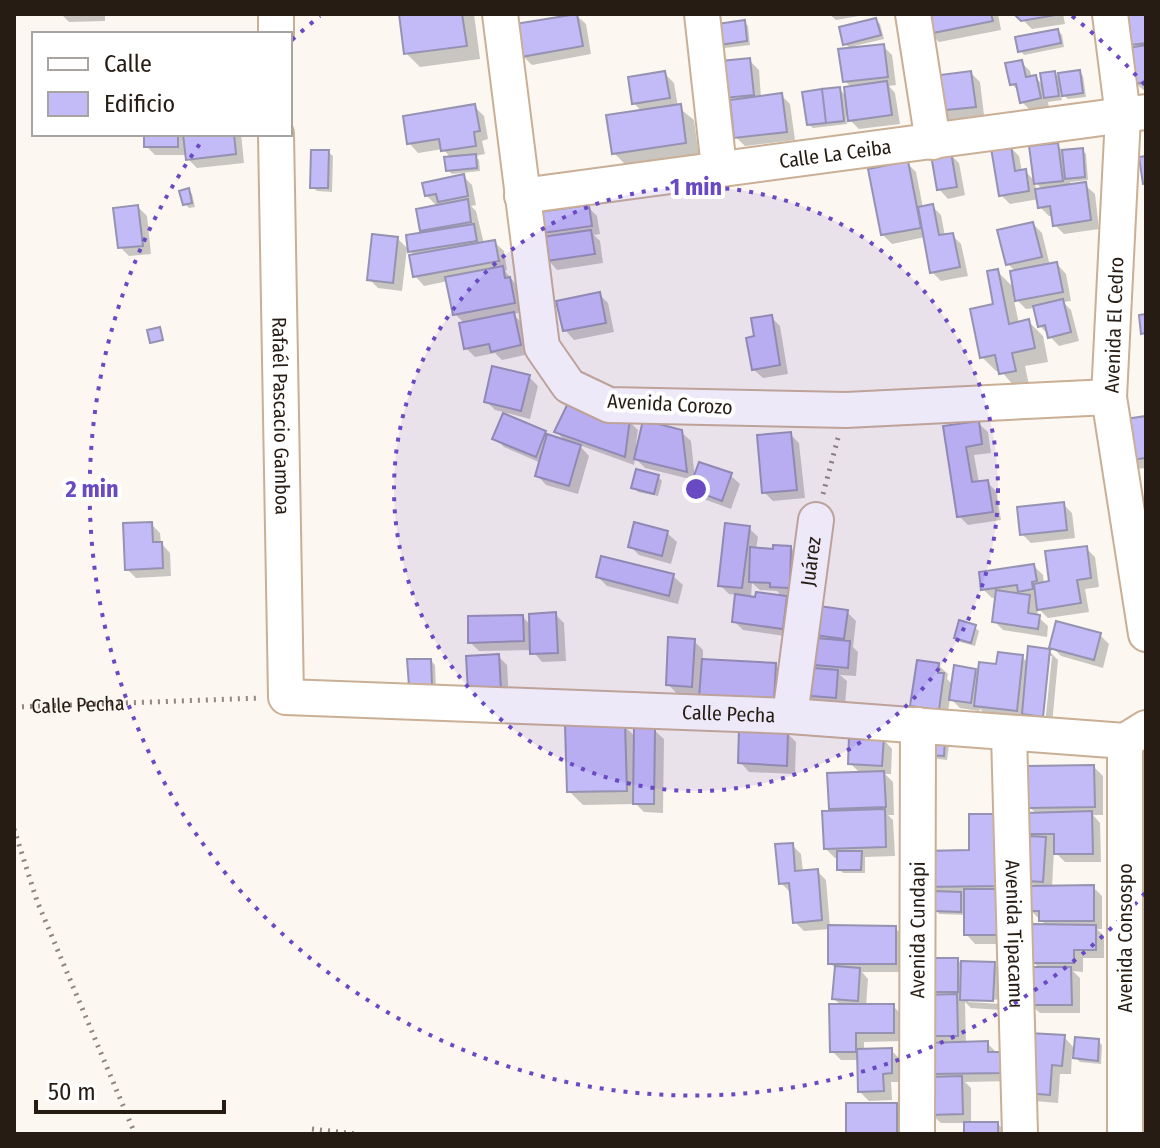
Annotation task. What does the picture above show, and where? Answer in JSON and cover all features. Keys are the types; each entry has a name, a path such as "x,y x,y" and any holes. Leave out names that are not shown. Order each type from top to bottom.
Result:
{"street":[{"name":"Avenida Corozo","path":"500,14 542,347 569,386 609,405 846,410 1109,397"},
{"path":"702,14 719,168"},
{"path":"913,14 933,142"},
{"name":"Avenida El Cedro","path":"1110,14 1135,114 1109,397 1146,634"},
{"name":"Calle La Ceiba","path":"522,196 1135,114"},
{"name":"Rafaél Pascacio Gamboa","path":"276,136 296,698"},
{"name":"Juárez","path":"790,716 816,520"},
{"name":"Calle Pecha","path":"296,698 790,716 1009,734 1135,735"},
{"name":"Avenida Cundapi","path":"917,1134 918,725"},
{"name":"Avenida Tipacamu","path":"1009,734 1020,1134"},
{"name":"Avenida Consospo","path":"1125,1134 1135,735"}],"path":[{"name":"Juárez","path":"816,520 846,410"},
{"name":"Calle Pecha","path":"14,707 296,698"},
{"path":"14,829 37,901 135,1134"},
{"path":"312,1129 356,1134"}],"building":[{"path":"399,14 462,14 467,46 404,54"},
{"path":"577,14 583,46 521,57 515,24"},
{"path":"924,14 991,14 993,21 928,34"},
{"path":"1014,14 1056,14 1056,15 1021,21"},
{"path":"1126,14 1146,14 1146,43 1131,45"},
{"path":"876,18 881,35 843,45 839,27"},
{"path":"745,20 747,41 719,45 717,24"},
{"path":"1058,29 1061,43 1018,52 1015,37"},
{"path":"884,44 888,77 843,82 838,49"},
{"path":"1146,45 1146,82 1133,84 1128,48"},
{"path":"750,58 754,95 724,98 721,61"},
{"path":"1022,60 1026,77 1036,75 1041,98 1020,103 1016,84 1010,85 1005,63"},
{"path":"1080,70 1083,93 1062,96 1058,73"},
{"path":"665,71 670,98 632,104 628,77"},
{"path":"971,71 976,107 936,111 932,76"},
{"path":"1055,71 1059,96 1044,98 1040,73"},
{"path":"887,81 892,115 848,121 844,87"},
{"path":"840,87 844,121 826,123 822,89"},
{"path":"822,89 826,123 807,125 802,92"},
{"path":"782,93 787,132 734,138 730,100"},
{"path":"475,104 480,131 474,132 476,146 441,151 439,139 407,144 403,116"},
{"path":"681,104 686,143 612,154 606,115"},
{"path":"144,136 178,136 178,147 144,147"},
{"path":"183,136 234,136 236,154 186,160"},
{"path":"1058,143 1063,181 1034,184 1029,146"},
{"path":"1011,145 1015,171 1026,169 1029,191 999,196 991,148"},
{"path":"1083,148 1085,177 1065,179 1062,150"},
{"path":"311,150 329,150 328,188 310,188"},
{"path":"951,152 957,187 937,190 931,155"},
{"path":"476,154 477,168 446,171 444,157"},
{"path":"1146,156 1146,183 1143,184 1139,157"},
{"path":"908,161 921,228 881,235 868,169"},
{"path":"464,174 468,196 438,202 436,194 425,196 422,183"},
{"path":"1086,182 1091,220 1053,226 1050,206 1038,208 1035,189"},
{"path":"189,188 192,203 183,205 179,191"},
{"path":"468,199 471,222 420,231 416,209"},
{"path":"933,204 939,235 953,233 960,267 930,273 918,207"},
{"path":"138,205 143,246 118,248 113,208"},
{"path":"589,205 592,226 543,233 539,212"},
{"path":"1033,222 1042,257 1006,265 997,230"},
{"path":"474,224 477,241 408,252 406,235"},
{"path":"591,230 595,254 546,261 542,237"},
{"path":"372,234 398,237 393,283 367,280"},
{"path":"495,240 499,261 413,277 409,255"},
{"path":"1057,262 1063,292 1015,301 1010,271"},
{"path":"503,266 505,278 510,277 515,303 453,315 445,277"},
{"path":"998,269 1009,324 1029,319 1035,348 1012,353 1016,371 999,374 995,355 980,358 970,309 993,304 987,271"},
{"path":"600,292 606,323 563,331 556,301"},
{"path":"1063,299 1071,332 1048,338 1045,325 1038,327 1033,306"},
{"path":"514,312 521,345 491,352 489,344 464,349 459,323"},
{"path":"1146,314 1146,333 1141,334 1139,315"},
{"path":"772,315 780,365 752,370 746,338 754,336 751,318"},
{"path":"160,327 163,340 150,343 147,330"},
{"path":"492,366 530,375 521,411 484,402"},
{"path":"570,399 630,419 625,457 554,432"},
{"path":"503,413 546,431 536,457 492,439"},
{"path":"1146,416 1146,458 1124,461 1118,420"},
{"path":"643,420 682,430 687,472 634,459"},
{"path":"979,421 982,444 966,447 972,482 988,480 993,512 957,517 943,426"},
{"path":"791,432 797,490 762,493 757,435"},
{"path":"547,434 581,445 569,486 535,476"},
{"path":"699,462 732,473 722,501 689,489"},
{"path":"636,469 659,475 654,494 631,488"},
{"path":"1064,502 1067,530 1020,535 1017,507"},
{"path":"152,522 153,542 162,542 163,568 125,570 123,523"},
{"path":"634,522 668,531 662,556 628,547"},
{"path":"725,523 750,526 742,588 718,586"},
{"path":"773,545 791,546 790,588 749,582 750,547 773,549"},
{"path":"1087,546 1091,578 1077,580 1081,603 1037,610 1034,584 1049,581 1045,551"},
{"path":"601,556 674,574 669,596 596,577"},
{"path":"1034,564 1037,581 1032,582 1033,589 1018,592 1017,585 981,590 979,572"},
{"path":"996,590 1030,595 1028,613 1040,615 1038,629 992,622"},
{"path":"756,592 787,596 783,629 732,622 735,594 755,597"},
{"path":"812,605 848,610 844,639 808,634"},
{"path":"556,612 558,653 530,654 529,614"},
{"path":"523,615 524,641 468,643 468,616"},
{"path":"959,620 976,625 971,643 954,638"},
{"path":"1056,621 1101,633 1094,660 1049,648"},
{"path":"668,637 695,639 692,687 666,685"},
{"path":"805,637 850,641 848,668 803,664"},
{"path":"1028,646 1050,649 1043,717 1022,714"},
{"path":"998,652 1023,655 1017,711 974,706 979,662 996,664"},
{"path":"499,654 501,690 468,692 466,656"},
{"path":"407,659 431,659 432,685 409,686"},
{"path":"702,659 776,663 774,702 699,698"},
{"path":"917,660 939,663 938,673 944,673 939,710 910,706"},
{"path":"954,665 976,669 971,703 949,700"},
{"path":"801,667 838,670 836,698 799,695"},
{"path":"625,723 627,791 567,792 565,725"},
{"path":"634,727 655,728 654,804 633,804"},
{"path":"739,729 788,731 787,766 738,763"},
{"path":"849,736 884,737 882,766 848,764"},
{"path":"925,737 945,739 944,756 924,755"},
{"path":"1094,765 1095,807 1028,808 1027,766"},
{"path":"884,771 886,807 829,809 827,773"},
{"path":"1127,775 1146,775 1146,844 1127,844"},
{"path":"885,809 886,847 824,849 822,811"},
{"path":"1092,811 1093,854 1054,854 1054,834 1027,834 1027,813"},
{"path":"969,814 999,814 1000,886 923,887 923,851 969,850"},
{"path":"1030,836 1046,837 1043,882 1027,881"},
{"path":"793,843 795,871 818,869 822,920 793,923 789,883 779,884 775,844"},
{"path":"837,851 862,851 861,870 837,870"},
{"path":"1094,885 1094,921 1039,921 1039,911 1028,911 1028,886"},
{"path":"964,889 997,889 997,935 964,935"},
{"path":"933,891 961,892 961,912 933,911"},
{"path":"1130,921 1146,922 1146,962 1128,961"},
{"path":"1031,924 1096,925 1096,950 1074,950 1074,963 1031,963"},
{"path":"828,925 896,926 896,964 828,964"},
{"path":"921,958 958,958 958,992 921,992"},
{"path":"961,961 995,962 993,1001 960,1000"},
{"path":"1131,965 1146,966 1146,994 1130,993"},
{"path":"835,966 860,968 858,1001 832,999"},
{"path":"1028,967 1071,967 1072,1005 1028,1005"},
{"path":"957,994 958,1036 924,1036 923,995"},
{"path":"1127,998 1146,998 1146,1037 1126,1037"},
{"path":"829,1004 894,1004 894,1033 856,1033 856,1052 830,1052"},
{"path":"1028,1033 1065,1035 1062,1066 1052,1065 1050,1095 1024,1093"},
{"path":"1075,1037 1099,1039 1098,1061 1073,1058"},
{"path":"1129,1039 1146,1040 1146,1075 1128,1075"},
{"path":"988,1041 988,1052 1003,1052 1004,1073 929,1074 928,1043"},
{"path":"892,1048 892,1073 883,1074 884,1091 858,1092 857,1049"},
{"path":"962,1076 963,1114 929,1115 929,1077"},
{"path":"846,1103 897,1103 897,1134 846,1134"},
{"path":"964,1122 998,1122 998,1134 964,1134"}]}
